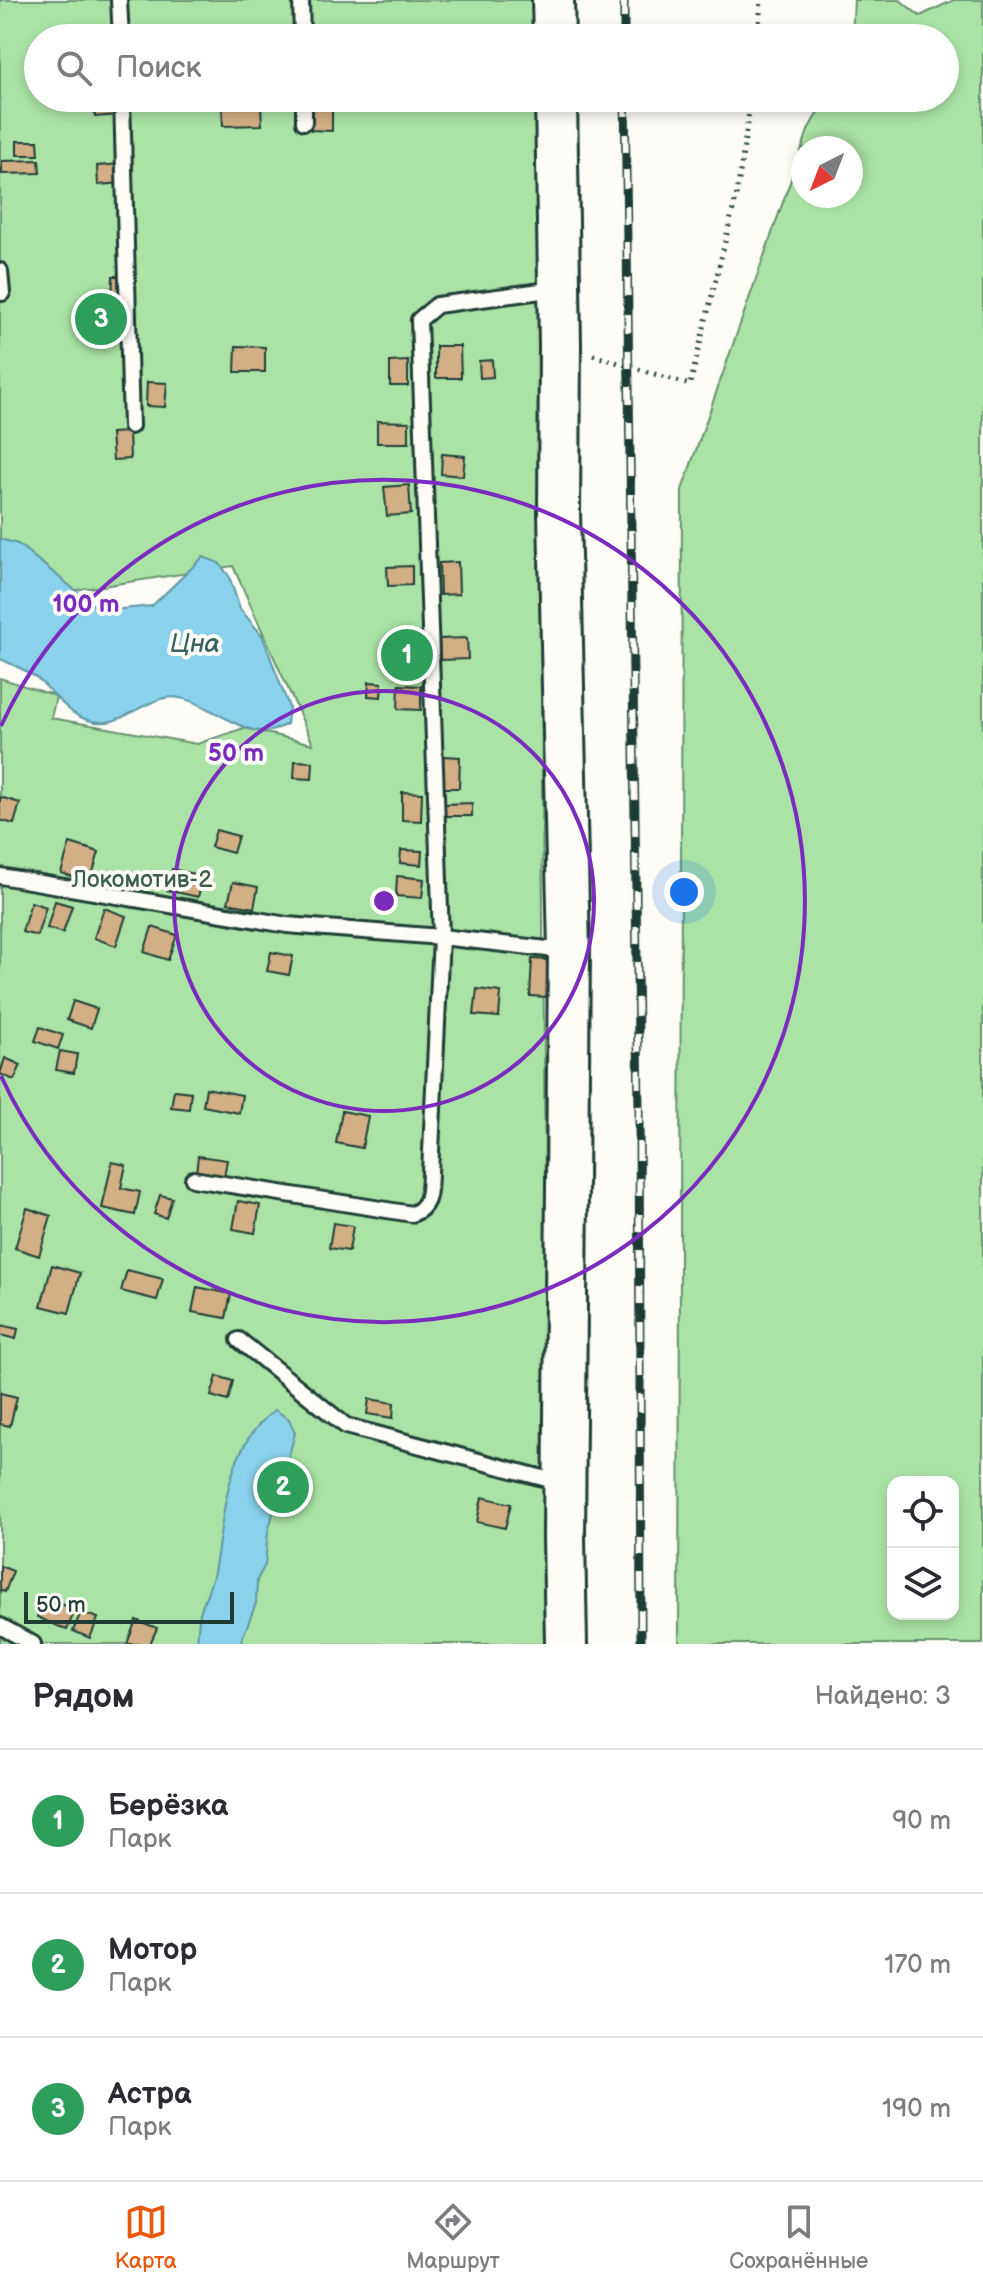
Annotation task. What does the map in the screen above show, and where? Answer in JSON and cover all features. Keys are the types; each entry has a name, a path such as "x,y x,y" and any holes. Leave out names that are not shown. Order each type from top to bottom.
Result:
{"street":[{"path":"553,0 554,24"},
{"path":"556,112 559,512 569,951 566,1644"}],"lane":[{"path":"119,0 120,24"},
{"path":"301,0 302,24"},
{"path":"122,112 131,426"},
{"path":"304,112 304,122"},
{"path":"0,271 2,293"},
{"path":"193,1179 412,1214 423,1208 428,1196 441,937 419,320 437,305 557,289"},
{"path":"0,876 287,925 569,951"},
{"path":"239,1340 346,1426 566,1484"},
{"path":"0,1626 33,1644"}],"path":[{"path":"759,24 761,0"},
{"path":"560,346 690,385 737,193 749,112"}],"green space":[{"name":"Локомотив-2","path":"0,0 536,0 536,24 24,24 24,112 537,112 546,1324 554,1644 0,1644 0,678 56,696 51,718 197,744 244,728 313,744 233,566 70,591 0,541"},
{"path":"854,0 900,0 920,16 954,0 983,0 983,1644 679,1644 682,490 791,179 791,208 863,208 863,136 806,136 818,112 959,112 959,24 853,24"}],"water":[{"name":"Цна","path":"0,539 18,544 101,611 152,606 203,557 219,563 229,576 240,609 262,635 289,707 287,724 270,731 257,731 178,698 154,701 107,722 78,716 34,676 0,659"},
{"path":"275,1410 289,1419 295,1433 268,1532 265,1565 257,1580 256,1603 240,1644 197,1644 200,1613 214,1572 236,1463 258,1425"}],"building":[{"path":"95,112 119,112 119,115 95,117"},
{"path":"222,112 261,112 262,125 223,126"},
{"path":"312,112 332,112 332,131 311,130"},
{"path":"17,141 38,141 39,155 17,155"},
{"path":"39,160 40,173 2,174 2,161"},
{"path":"122,164 124,183 98,185 97,166"},
{"path":"113,276 130,276 129,300 112,299"},
{"path":"236,346 265,347 265,372 235,372"},
{"path":"436,346 460,346 461,378 436,378"},
{"path":"492,360 493,377 480,378 479,361"},
{"path":"408,361 408,386 390,386 390,362"},
{"path":"147,382 167,383 165,407 146,406"},
{"path":"377,421 409,422 409,443 377,443"},
{"path":"129,432 130,459 113,460 111,433"},
{"path":"442,454 465,456 463,476 441,474"},
{"path":"409,485 411,514 387,516 384,487"},
{"path":"458,562 459,594 440,595 439,563"},
{"path":"412,566 412,585 388,586 387,567"},
{"path":"467,638 468,659 440,660 439,639"},
{"path":"369,682 382,683 381,697 368,696"},
{"path":"399,685 421,686 421,710 398,709"},
{"path":"443,756 460,757 459,788 442,788"},
{"path":"295,761 313,762 312,779 294,778"},
{"path":"402,792 422,793 421,821 402,820"},
{"path":"0,797 20,803 14,824 0,820"},
{"path":"472,803 472,816 444,816 443,804"},
{"path":"216,830 238,836 233,853 211,847"},
{"path":"70,843 99,852 90,882 61,873"},
{"path":"401,850 422,851 421,865 400,863"},
{"path":"172,869 203,876 198,897 167,890"},
{"path":"397,876 424,879 422,898 396,896"},
{"path":"233,882 258,887 254,908 228,903"},
{"path":"55,901 72,906 63,933 47,928"},
{"path":"31,902 46,907 37,936 22,932"},
{"path":"104,908 126,916 116,946 94,938"},
{"path":"152,927 177,935 168,960 144,952"},
{"path":"271,952 293,956 289,975 267,971"},
{"path":"532,959 548,960 546,997 530,996"},
{"path":"477,989 501,992 499,1017 474,1015"},
{"path":"73,1001 97,1009 91,1028 67,1020"},
{"path":"40,1027 63,1035 58,1049 35,1041"},
{"path":"60,1051 77,1054 74,1073 56,1070"},
{"path":"5,1058 21,1065 14,1080 0,1074"},
{"path":"206,1088 242,1095 239,1113 203,1106"},
{"path":"174,1090 191,1092 189,1109 171,1107"},
{"path":"342,1111 368,1116 362,1148 336,1143"},
{"path":"198,1156 227,1160 224,1177 196,1173"},
{"path":"112,1162 126,1165 121,1188 140,1192 135,1215 102,1208"},
{"path":"160,1195 172,1198 166,1218 154,1214"},
{"path":"238,1201 260,1205 255,1233 233,1229"},
{"path":"27,1208 51,1216 39,1256 15,1248"},
{"path":"333,1223 353,1226 349,1251 329,1248"},
{"path":"52,1265 80,1273 69,1313 41,1306"},
{"path":"127,1270 163,1279 157,1300 121,1291"},
{"path":"197,1287 231,1294 226,1318 192,1312"},
{"path":"1,1325 18,1329 16,1339 0,1335"},
{"path":"217,1376 233,1381 228,1401 211,1396"},
{"path":"0,1393 17,1397 10,1426 0,1424"},
{"path":"369,1399 394,1403 393,1418 367,1414"},
{"path":"482,1497 511,1504 505,1528 477,1522"},
{"path":"0,1566 13,1571 5,1592 0,1590"},
{"path":"45,1597 75,1610 67,1630 37,1617"},
{"path":"81,1612 98,1618 90,1638 73,1631"},
{"path":"136,1620 157,1628 150,1644 127,1644"}],"railway":[{"path":"624,0 624,24"},
{"path":"625,112 639,1110 641,1644"}],"place":[{"name":"Астра","path":"101,319"},
{"name":"Берёзка","path":"407,655"},
{"name":"Мотор","path":"283,1487"}]}
